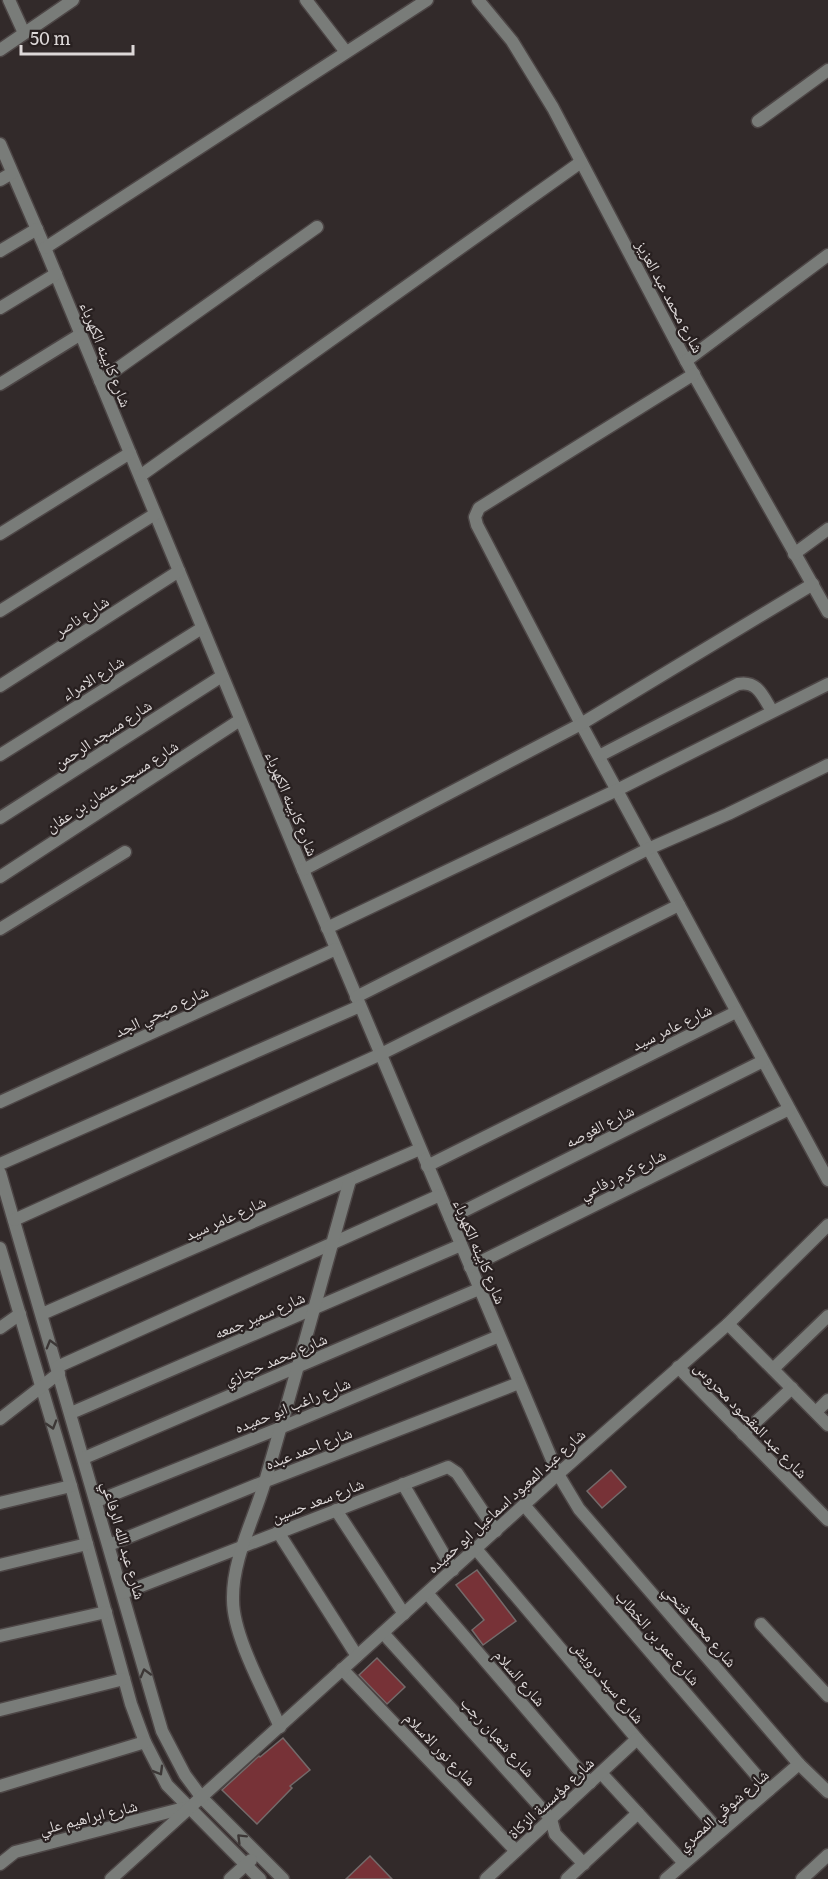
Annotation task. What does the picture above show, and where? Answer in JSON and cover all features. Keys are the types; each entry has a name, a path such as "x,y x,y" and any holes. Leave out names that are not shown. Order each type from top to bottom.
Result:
{"street":[{"path":"9,0 24,33"},
{"path":"0,50 73,0"},
{"path":"306,0 346,52"},
{"path":"45,248 428,0"},
{"name":"شارع محمد عبد العزيز","path":"478,0 512,41 535,76 686,360 828,612"},
{"path":"758,121 828,70"},
{"name":"شارع كابينه الكهرباء","path":"0,144 558,1474"},
{"path":"140,476 581,162"},
{"path":"0,180 12,172"},
{"path":"100,381 317,227"},
{"path":"0,251 37,229"},
{"path":"686,360 828,255"},
{"path":"0,308 56,274"},
{"path":"0,384 81,334"},
{"path":"694,374 489,501 479,508 475,517 481,535 581,724 828,1179"},
{"path":"0,534 130,453"},
{"path":"0,611 155,514"},
{"path":"794,554 828,529"},
{"name":"شارع ناصر","path":"0,686 179,571"},
{"path":"303,870 581,724 813,584"},
{"name":"شارع الامراء","path":"0,755 202,628"},
{"name":"شارع مسجد الرحمن","path":"0,818 222,676"},
{"path":"599,756 738,684 752,684 758,688 772,711"},
{"path":"327,928 617,790 828,684"},
{"name":"شارع مسجد عثمان بن عفان","path":"0,877 240,720"},
{"path":"0,1164 358,1001 648,849 728,814 828,765"},
{"path":"0,929 125,852"},
{"path":"14,1220 381,1054 679,905"},
{"name":"شارع صبحي الجد","path":"0,1102 336,949"},
{"name":"شارع عامر سيد","path":"427,1166 736,1012"},
{"name":"شارع الغوصه","path":"450,1218 762,1061"},
{"name":"شارع كرم رفاعي","path":"470,1267 789,1109"},
{"name":"شارع عامر سيد","path":"42,1314 420,1149"},
{"name":"شارع عبد الله الرفاعي","path":"0,1173 162,1731 185,1775 202,1798 283,1879"},
{"path":"280,1727 241,1638 232,1598 242,1546 266,1481 350,1180"},
{"path":"0,1419 41,1387 58,1370 440,1195"},
{"name":"شارع عبد المعبود اسماعيل ابو حميده","path":"111,1879 558,1474 728,1324 828,1225"},
{"name":"شارع سمير جمعه","path":"71,1413 461,1245"},
{"path":"0,1248 71,1486 124,1679 145,1742 167,1785 260,1879"},
{"name":"شارع محمد حجازي","path":"84,1458 479,1289"},
{"path":"0,1328 20,1314"},
{"path":"773,1369 828,1316"},
{"path":"728,1324 828,1425"},
{"name":"شارع راغب ابو حميده","path":"97,1501 280,1428 499,1336"},
{"name":"شارع عبد المقصود محروس","path":"678,1367 828,1520"},
{"name":"شارع احمد عبده","path":"109,1545 266,1481 519,1383"},
{"path":"743,1434 792,1388"},
{"path":"816,1412 828,1400"},
{"name":"شارع سعد حسين","path":"123,1593 448,1467 453,1468 496,1531"},
{"name":"شارع محمد فتحي","path":"558,1474 579,1509 799,1764 828,1792"},
{"path":"402,1484 453,1570"},
{"path":"0,1503 71,1486"},
{"name":"شارع عمر بن الخطاب","path":"524,1505 769,1790"},
{"path":"336,1510 404,1614"},
{"path":"278,1532 357,1656"},
{"path":"0,1565 87,1544"},
{"name":"شارع سيد درويش","path":"476,1549 637,1739 720,1832"},
{"name":"شارع السلام","path":"427,1593 590,1783"},
{"path":"0,1636 106,1612"},
{"path":"760,1624 828,1696"},
{"name":"شارع شعبان رجب","path":"383,1633 551,1818 555,1834 584,1864"},
{"name":"شارع نور الاسلام","path":"342,1669 516,1851"},
{"path":"0,1710 124,1679"},
{"name":"شارع مؤسسة الزكاة","path":"486,1879 637,1739"},
{"path":"0,1786 145,1742"},
{"name":"شارع شوقي المصري","path":"666,1879 799,1764"},
{"path":"601,1773 684,1863"},
{"name":"شارع ابراهيم علي","path":"0,1864 15,1852 189,1808"},
{"path":"567,1879 638,1813"},
{"path":"230,1879 258,1854"},
{"path":"802,1879 826,1861"}],"building":[{"path":"611,1470 626,1487 602,1508 587,1491"},
{"path":"477,1570 516,1621 483,1645 472,1630 484,1620 456,1585"},
{"path":"377,1658 405,1687 387,1704 359,1675"},
{"path":"283,1738 310,1770 290,1786 292,1788 257,1824 222,1790 259,1756"},
{"path":"370,1856 392,1879 346,1879"}]}
